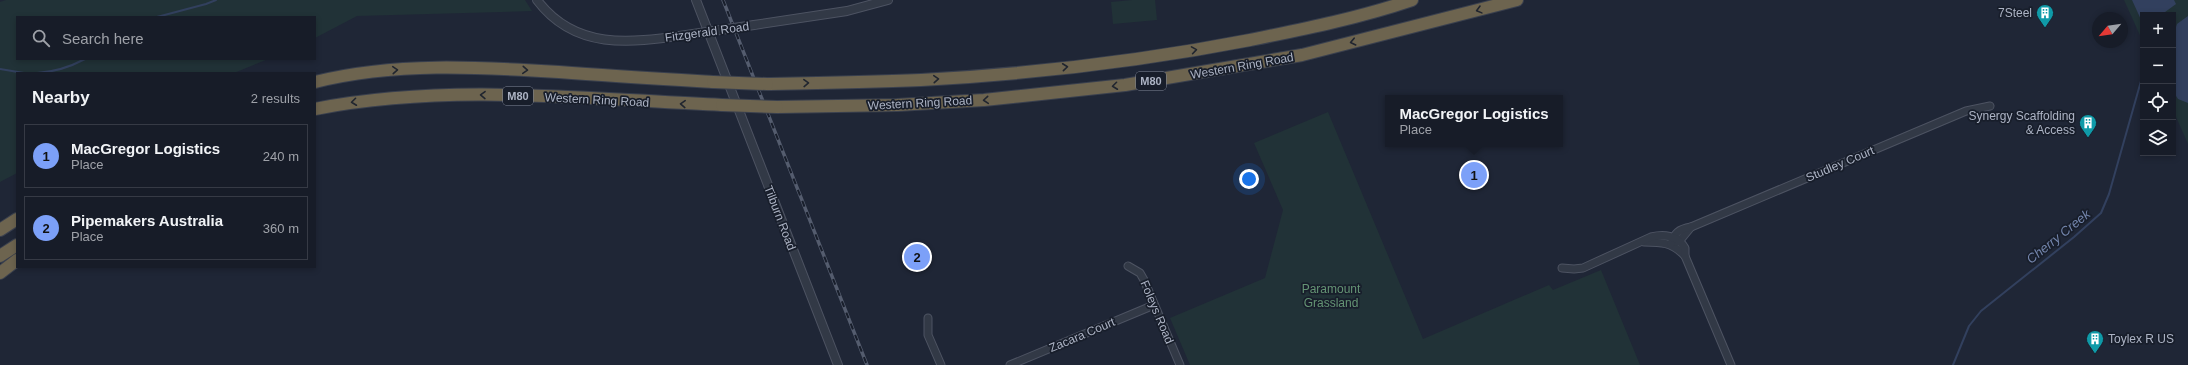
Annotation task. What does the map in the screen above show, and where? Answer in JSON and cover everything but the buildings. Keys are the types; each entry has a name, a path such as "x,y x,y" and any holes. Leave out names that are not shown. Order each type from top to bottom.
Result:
{"highway":[{"name":"Western Ring Road","path":"316,82 336,77 437,67 503,68 713,82 767,84 921,80 1028,71 1120,61 1212,47 1290,32 1362,15 1412,0"},
{"name":"Western Ring Road","path":"316,109 348,103 399,97 452,95 777,107 897,105 976,101 1125,85 1302,55 1517,0"},
{"path":"0,220 16,212"},
{"path":"0,230 16,220"},
{"path":"0,256 16,246"},
{"path":"0,273 16,261"}],"street":[{"name":"Fitzgerald Road","path":"537,0 558,21 577,32 596,38 618,42 636,42 754,26 847,11 888,0"},
{"name":"Tilburn Road","path":"696,0 838,365"},
{"name":"Studley Court","path":"1675,240 1690,227 1966,111 1990,106"},
{"path":"1562,268 1574,270 1583,268 1657,236 1675,240 1685,256 1731,365"},
{"name":"Foleys Road","path":"1128,266 1140,273 1180,365"},
{"name":"Zacara Court","path":"1010,365 1154,305"},
{"path":"928,318 928,335 941,365"},
{"path":"936,356 937,365"}],"green space":[{"path":"6,0 525,0 532,11 357,16 316,37 316,16 16,16 16,60 266,60 236,72 16,72 16,174 0,182 0,2"},
{"path":"1155,0 1157,20 1113,24 1111,2"},
{"path":"2124,0 2188,0 2188,144 2176,117 2176,12 2140,12 2140,35"},
{"name":"Paramount Grassland","path":"1328,112 1423,339 1549,285 1553,290 1601,270 1640,365 1190,365 1170,318 1265,278 1283,210 1254,143"}],"water":[{"path":"2132,0 2174,0 2176,4 2165,12 2140,12 2140,17"},
{"path":"2188,16 2188,103 2178,99 2176,96 2177,24"}],"waterway":[{"path":"161,16 216,0"},
{"path":"50,72 62,69 83,60"},
{"path":"0,69 18,72"},
{"name":"Cherry Creek","path":"1953,365 1969,326 1981,311 2074,237 2101,213 2109,194 2140,84"}],"railway":[{"path":"723,0 867,365"}],"place":[{"name":"7Steel","path":"2045,28"},
{"name":"Synergy Scaffolding & Access","path":"2088,138"},
{"name":"MacGregor Logistics","path":"1474,175"},
{"name":"Pipemakers Australia","path":"917,257"},
{"name":"Toylex R US","path":"2095,354"}]}
